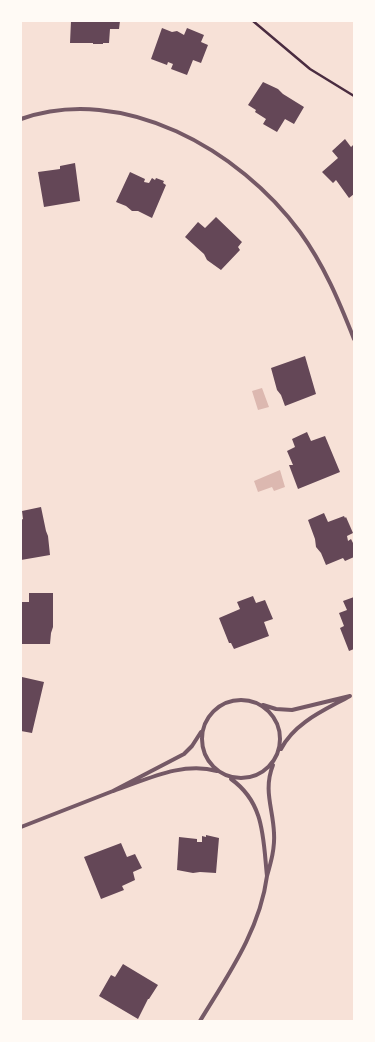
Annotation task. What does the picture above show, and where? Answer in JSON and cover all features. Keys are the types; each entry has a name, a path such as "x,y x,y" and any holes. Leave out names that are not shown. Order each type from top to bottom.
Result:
{"street":[{"path":"21,119 43,113 66,110 124,113 141,117 175,131 199,142 219,155 255,183 299,230 324,269 354,339"},
{"path":"113,791 184,754 196,741 214,711 225,704 239,700 254,702 276,709 292,710 352,695"},
{"path":"200,1021 230,972 253,929 262,903 273,854 274,841 268,783 270,771 288,738 300,725 352,695"},
{"path":"227,776 237,779 255,777 268,769 277,757 281,740 280,729 277,722 269,712 254,702"},
{"path":"204,726 202,739 203,749 212,766 241,786 249,796 259,816 263,836 267,876"},
{"path":"21,827 113,791 180,769 199,768 220,772"}],"path":[{"path":"253,21 310,69 354,96"}],"shaded area":[{"path":"262,388 269,407 258,410 252,391"},
{"path":"280,470 285,487 274,491 272,487 258,492 254,481"}],"building":[{"path":"71,21 120,21 119,29 110,29 109,43 93,44 70,43"},
{"path":"162,28 172,32 177,31 184,35 187,28 204,35 201,42 208,45 201,63 193,60 187,75 171,69 173,64 168,62 167,65 151,59"},
{"path":"263,82 278,89 283,94 304,107 294,124 285,119 277,132 263,124 266,119 255,112 256,110 248,105"},
{"path":"345,139 351,147 354,144 354,194 349,198 336,180 333,183 322,172 338,158 332,151"},
{"path":"75,163 80,201 44,207 38,172 60,169 60,166"},
{"path":"130,172 145,179 144,182 149,183 152,178 155,180 156,178 164,181 163,183 166,185 152,218 138,211 132,211 126,206 116,202"},
{"path":"216,217 242,242 238,247 240,250 221,270 207,260 204,254 185,237 198,222 205,228"},
{"path":"305,356 316,394 285,406 281,395 277,390 271,368"},
{"path":"307,432 311,441 325,436 340,472 298,489 289,465 293,465 287,451 295,447 292,439"},
{"path":"41,507 48,536 50,555 21,560 22,511"},
{"path":"324,513 328,522 344,516 345,518 346,517 353,533 347,536 348,541 351,539 354,545 354,557 345,561 343,558 326,565 321,553 316,547 315,539 308,520"},
{"path":"29,593 53,593 53,627 50,644 21,644 21,602 29,602"},
{"path":"253,596 256,603 265,600 273,619 264,622 269,636 234,649 231,643 229,643 219,618 240,609 237,602"},
{"path":"354,597 354,649 349,651 340,628 344,626 339,613 347,610 343,601"},
{"path":"22,677 44,682 32,733 21,731"},
{"path":"206,835 219,838 216,873 193,873 177,870 179,837 197,839 197,842 202,842 202,836 206,837"},
{"path":"121,843 127,857 135,854 142,868 133,872 135,880 122,886 124,890 101,899 84,857"},
{"path":"123,964 158,985 148,999 138,1019 99,996 111,975 115,977"}]}
